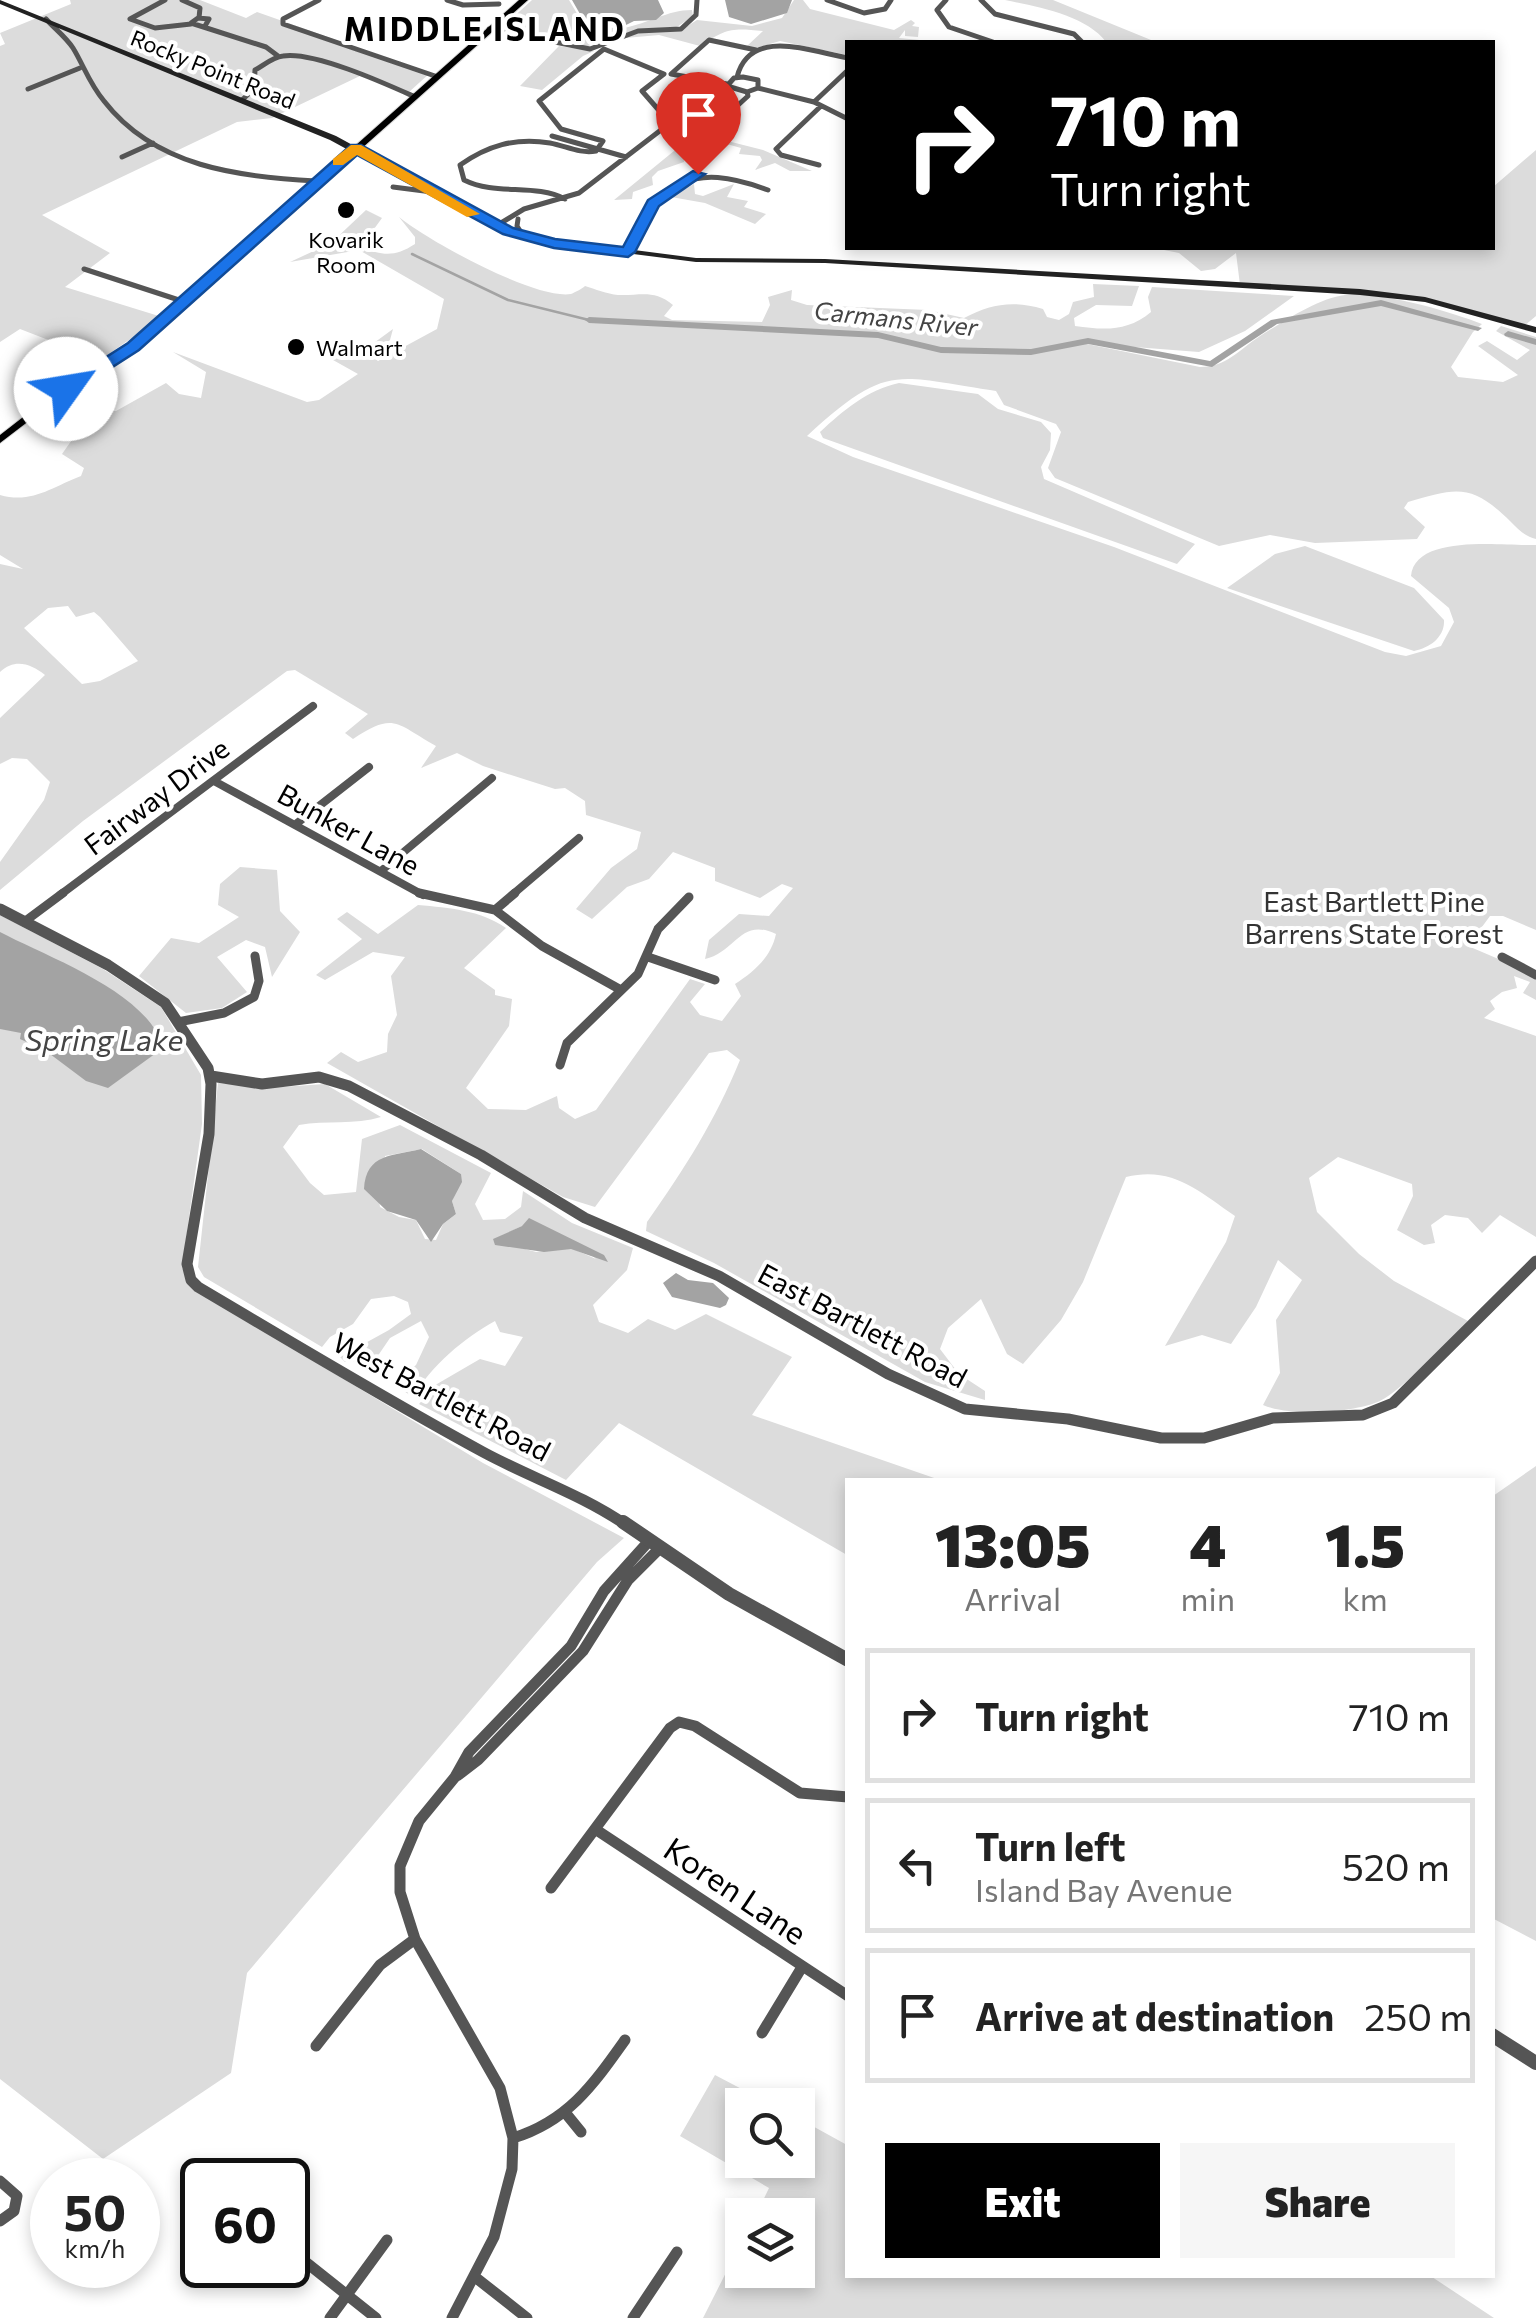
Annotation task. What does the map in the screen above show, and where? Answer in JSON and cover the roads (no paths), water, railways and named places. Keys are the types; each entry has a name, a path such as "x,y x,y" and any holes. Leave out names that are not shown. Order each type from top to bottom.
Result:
{"main road":[{"path":"0,440 66,389 133,347 524,0"},
{"name":"Rocky Point Road","path":"0,1 356,148 476,216 524,236 696,260 825,260 1360,292 1426,300 1536,330"}],"street":[{"path":"165,0 130,19 164,29 207,25 281,54 401,88 413,96"},
{"path":"182,0 200,8 199,18"},
{"path":"320,0 284,19 283,24 434,76"},
{"path":"447,0 463,5 496,2 514,8"},
{"path":"463,5 473,0"},
{"path":"489,29 590,49 638,31 680,29 696,15 697,0"},
{"path":"827,0 869,13 885,9 891,0"},
{"path":"946,0 937,10 943,22 987,40"},
{"path":"980,0 991,13 1074,34 1083,40"},
{"path":"191,24 207,18 207,25"},
{"path":"46,19 74,48 80,68 114,114 153,142 221,173 316,181"},
{"path":"671,74 710,40 756,50 780,44 845,57"},
{"path":"564,199 555,192 510,194 482,190 464,180 460,166 487,146 546,142 586,154 599,149 603,141 560,130 539,101 604,49 664,74 642,92 670,122"},
{"path":"499,227 587,188 670,122 710,114 729,90 739,66 756,50"},
{"path":"239,99 254,89 254,70 281,54"},
{"path":"28,89 80,68"},
{"path":"819,165 776,150 845,73"},
{"path":"671,74 729,90 758,88 818,104 845,118"},
{"path":"736,76 758,80 758,88"},
{"path":"401,88 424,86"},
{"path":"713,128 748,96 745,91"},
{"path":"546,142 560,130"},
{"path":"552,136 626,157"},
{"path":"122,157 153,142"},
{"path":"628,252 653,204 694,175 731,174 768,190"},
{"path":"393,187 432,192"},
{"path":"476,216 515,218"},
{"path":"515,218 524,236"},
{"path":"84,268 185,302"},
{"name":"Fairway Drive","path":"24,922 313,706"},
{"path":"296,824 368,767"},
{"path":"382,871 492,778"},
{"name":"Bunker Lane","path":"214,781 425,896 495,910 542,946 621,990"},
{"path":"495,910 579,838"},
{"path":"560,1065 571,1037 621,990 648,957 658,928 688,897"},
{"path":"0,909 131,980 165,1003 211,1076"},
{"path":"178,1022 220,1014 252,1000 258,990 255,956"},
{"path":"648,957 715,980"},
{"path":"1502,958 1536,975"},
{"name":"East Bartlett Road","path":"211,1076 262,1084 319,1077 350,1086 481,1155 585,1218 719,1276 888,1374 954,1406 1068,1419 1161,1438 1204,1438 1273,1418 1363,1415 1394,1403 1536,1262"},
{"name":"West Bartlett Road","path":"211,1076 209,1121 187,1264 190,1280 283,1340 492,1456 590,1500 729,1594 845,1658"},
{"path":"452,2318 494,2238 506,2199 514,2138 500,2088 414,1939 400,1892 400,1866 419,1821 483,1745 583,1651 624,1576 654,1544"},
{"path":"551,1888 678,1722 694,1726 800,1794 845,1796"},
{"name":"Koren Lane","path":"594,1830 845,1994"},
{"path":"316,2046 380,1966 414,1939"},
{"path":"762,2032 802,1967"},
{"path":"1495,2037 1536,2063"},
{"path":"514,2138 542,2131 568,2116 625,2040"},
{"path":"568,2116 580,2132"},
{"path":"0,2181 17,2196 17,2206 0,2220"},
{"path":"330,2318 387,2240"},
{"path":"632,2318 676,2252"},
{"path":"310,2265 376,2318"},
{"path":"475,2276 527,2318"}],"water":[{"path":"572,0 658,0 664,13 656,20 634,21 622,27 584,21"},
{"path":"725,0 792,0 787,13 751,24 729,17"},
{"name":"Spring Lake","path":"0,932 118,994 154,1028 163,1048 108,1088 86,1081 46,1051 20,1039 21,1033 0,1029"},
{"path":"421,1149 461,1174 462,1182 452,1201 456,1214 443,1224 431,1242 416,1220 387,1211 364,1189 366,1177 376,1162"},
{"path":"529,1218 604,1255 608,1262 571,1249 544,1252 495,1245 493,1239 522,1226"},
{"path":"676,1273 688,1280 713,1283 729,1298 726,1305 720,1308 672,1297 663,1283"}],"waterway":[{"path":"412,254 508,300 589,320"},
{"name":"Carmans River","path":"589,320 878,335 941,350 1031,352 1088,341 1212,364 1274,322 1381,303 1478,328"},
{"name":"Carmans River","path":"1508,334 1536,342"}],"place":[{"name":"Kovarik Room","path":"346,210"},
{"name":"Walmart","path":"296,347"}],"district":[{"name":"MIDDLE ISLAND","path":"485,28"}],"park label":[{"name":"East Bartlett Pine Barrens State Forest","path":"1374,917"}]}
